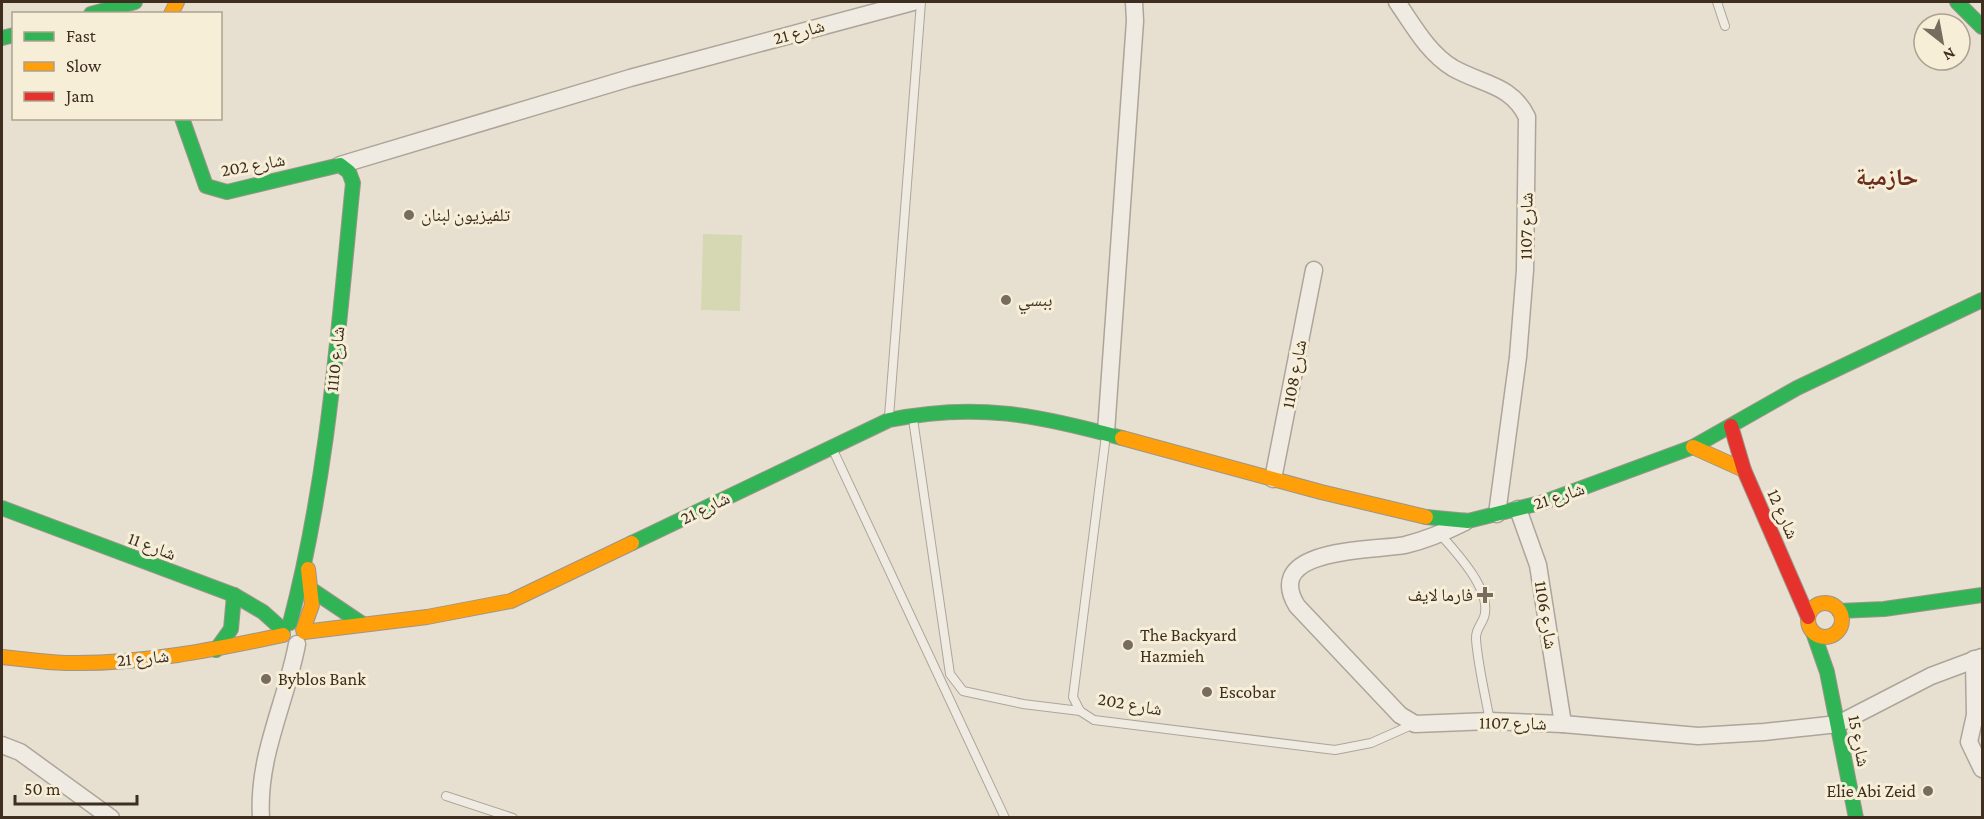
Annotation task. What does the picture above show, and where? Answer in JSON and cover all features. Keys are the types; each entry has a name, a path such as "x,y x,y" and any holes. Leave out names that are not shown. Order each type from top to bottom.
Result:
{"main road":[{"path":"96,12 135,2"},
{"path":"1957,2 1983,27"},
{"name":"شارع 202","path":"183,120 206,186 217,191 227,192 340,165"},
{"name":"شارع 1110","path":"307,558 324,462 354,190 351,177 340,165"},
{"name":"شارع 21","path":"302,635 361,623 427,617 510,601 889,420 912,414 977,409 1011,411 1106,432 1273,479 1436,519 1467,521 1568,494 1693,447 1797,388 1983,300"},
{"name":"شارع 12","path":"1731,426 1744,470 1808,617"},
{"path":"1693,447 1744,470"},
{"name":"شارع 11","path":"2,507 234,595 263,612 285,630"},
{"path":"307,558 312,605 302,635 288,643 285,630 307,558"},
{"name":"شارع 12","path":"1789,572 1822,604"},
{"path":"312,590 361,623"},
{"path":"216,650 231,629 234,595"},
{"path":"1884,609 1822,636 1813,632 1808,617 1813,608 1822,604 1831,605 1839,611 1884,609 1983,595"},
{"path":"1836,631 1839,611"},
{"path":"285,630 300,625 302,635"},
{"name":"شارع 21","path":"2,657 77,663 142,659 216,650 285,630"},
{"name":"شارع 15","path":"1827,672 1836,631"},
{"name":"شارع 15","path":"1813,632 1827,672 1856,818"}],"street":[{"name":"شارع 21","path":"340,165 630,78 913,2"},
{"path":"1106,432 1135,21 1134,2"},
{"name":"شارع 1107","path":"1397,2 1433,52 1453,68 1508,92 1520,102 1527,117 1525,270 1518,357 1497,514"},
{"name":"شارع 1108","path":"1273,479 1314,270"},
{"name":"شارع 1106","path":"1518,509 1538,566 1563,724"},
{"path":"1415,724 1400,715 1297,606 1291,596 1290,585 1299,568 1315,557 1404,545 1440,534 1467,521"},
{"path":"261,818 261,781 266,752 292,675 302,635"},
{"path":"1978,658 1975,715 1969,742 1983,770"},
{"name":"شارع 1107","path":"1415,724 1490,721 1563,724 1664,735 1710,736 1838,724 1931,676 1978,658"},
{"path":"2,745 20,752 111,818"}],"lane":[{"path":"889,420 921,2"},
{"path":"1717,2 1725,26"},
{"path":"912,414 950,674 963,691 971,694 1023,704 1080,711"},
{"name":"شارع 202","path":"1106,432 1073,697 1080,711 1095,720 1335,750 1371,743 1415,724"},
{"path":"832,447 1005,818"},
{"path":"1440,534 1469,569 1485,603 1486,614 1475,636 1490,721"},
{"path":"447,796 513,818"}],"green space":[{"path":"703,234 742,235 740,311 701,310"}],"traffic: fast":[{"path":"98,12 135,2"},
{"path":"1957,2 1982,27"},
{"path":"2,38 12,36"},
{"path":"183,120 206,186 227,192 340,165 349,172 353,183 323,460 303,569 290,623"},
{"path":"1426,517 1468,521 1544,502 1693,447 1797,388 1982,300"},
{"path":"632,543 889,420 950,412 1007,414 1034,417 1122,438"},
{"path":"2,508 234,595 263,612 283,630"},
{"path":"312,590 361,623"},
{"path":"216,650 231,629 234,595"},
{"path":"1839,611 1884,609 1982,595"},
{"path":"1813,632 1827,672 1856,818"}],"traffic: slow":[{"path":"172,12 177,2"},
{"path":"1122,438 1321,492 1426,517"},
{"path":"1693,447 1744,470"},
{"path":"304,632 427,617 511,601 632,543"},
{"path":"303,630 312,605 308,569"},
{"path":"1825,603 1837,608 1842,620 1837,632 1825,637 1813,632 1808,620 1813,608 1825,603"},
{"path":"2,657 61,663 151,659 283,635"}],"traffic: jam":[{"path":"1731,426 1744,470 1808,617"}],"place":[{"name":"تلفيزيون لبنان","path":"409,215"},
{"name":"ببسي","path":"1006,300"},
{"name":"فارما لايف","path":"1485,595"},
{"name":"The Backyard Hazmieh","path":"1128,645"},
{"name":"Byblos Bank","path":"266,679"},
{"name":"Escobar","path":"1207,692"},
{"name":"Elie Abi Zeid","path":"1928,791"}],"district":[{"name":"حازمية","path":"1887,176"}]}
